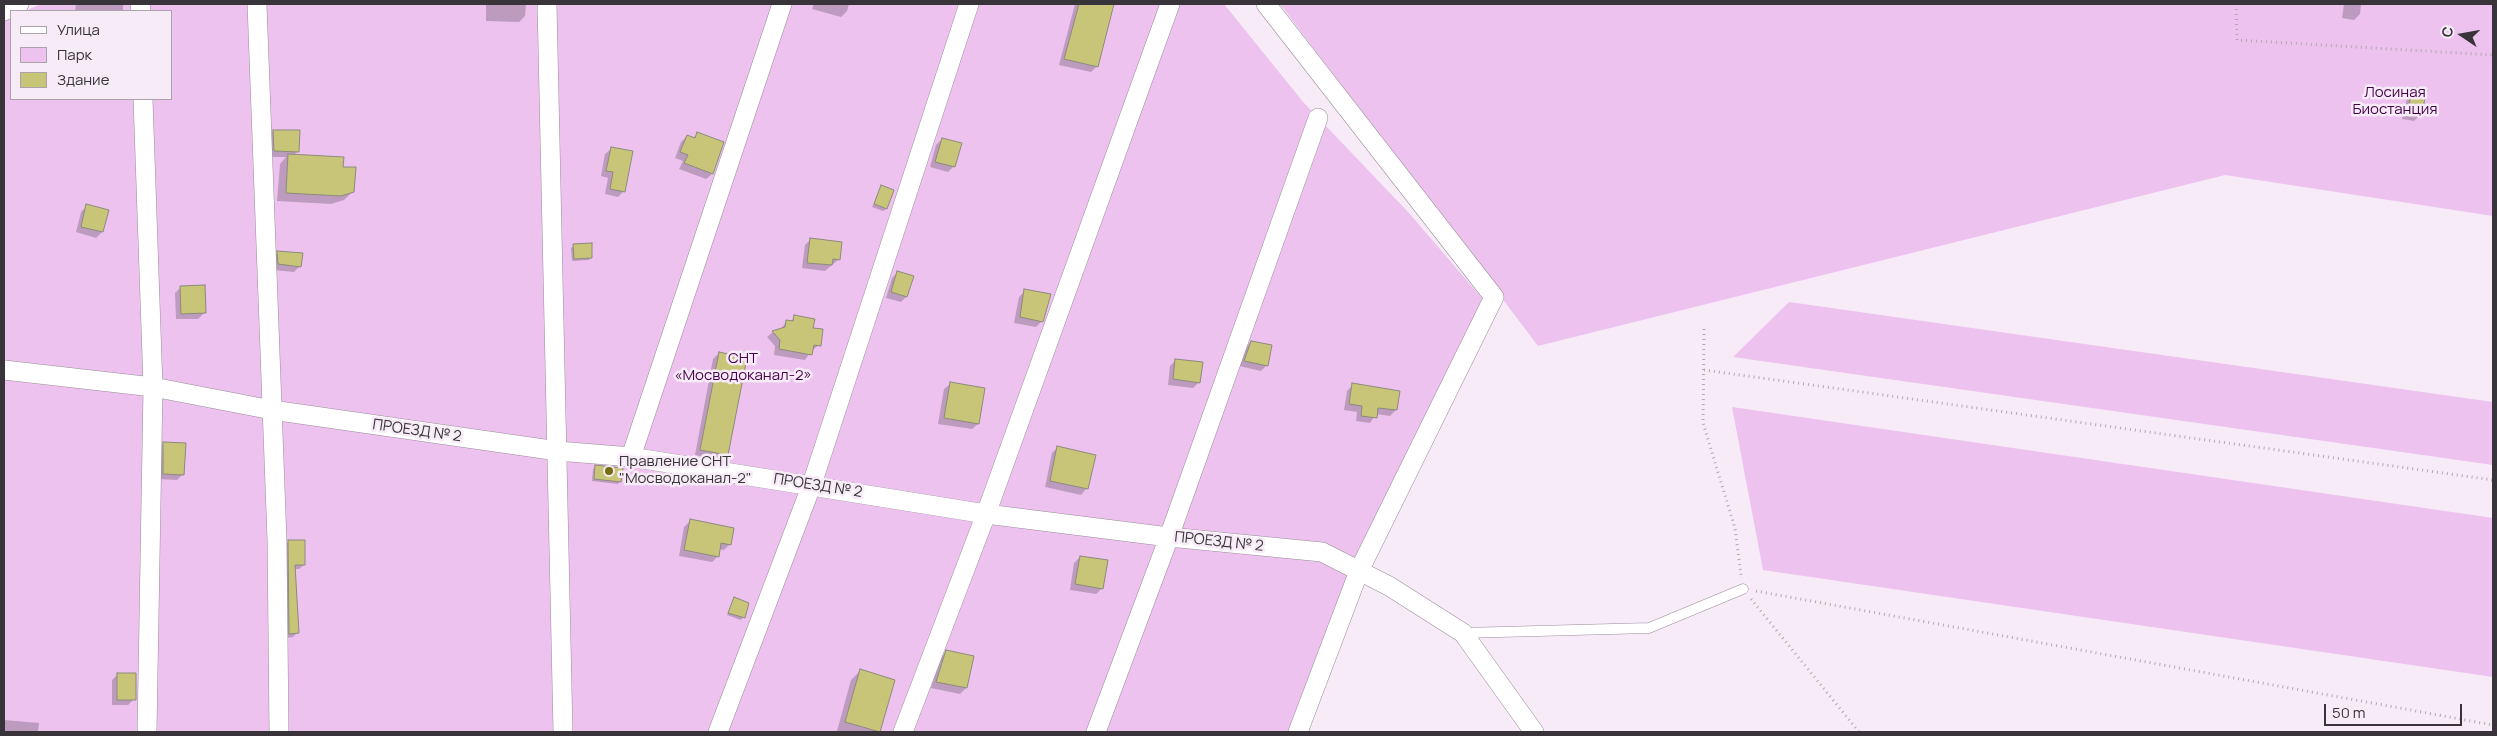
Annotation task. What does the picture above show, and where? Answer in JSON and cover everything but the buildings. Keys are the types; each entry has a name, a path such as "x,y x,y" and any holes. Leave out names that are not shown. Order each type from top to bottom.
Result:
{"street":[{"path":"4,11 19,4"},
{"path":"257,4 277,540 279,732"},
{"path":"547,4 563,732"},
{"path":"631,457 782,4"},
{"path":"718,732 812,484 970,4"},
{"path":"903,732 986,514 1170,4"},
{"path":"1266,4 1494,297 1359,571 1298,732"},
{"path":"144,100 153,387 147,732"},
{"path":"1096,732 1169,537 1318,118"},
{"name":"ПРОЕЗД № 2","path":"4,370 153,387 272,410 558,451 631,457 812,484 986,514 1169,537 1322,552 1389,586 1463,633 1534,732"}],"lane":[{"path":"1463,633 1649,628 1743,589"}],"path":[{"path":"2236,4 2237,40 2493,55"},
{"path":"1704,329 1703,423 1735,528 1743,589 1859,732"},
{"path":"1704,370 2493,480"},
{"path":"1743,589 2493,725"}],"green space":[{"name":"СНТ «Мосводоканал-2»","path":"41,4 1224,4 1304,103 1409,213 1482,298 1477,316 1290,732 4,732 4,21 10,18 10,100 172,100 172,10 27,10"},
{"name":"Лосиная Биостанция","path":"1280,4 2493,4 2493,216 2225,175 1538,346"},
{"path":"1789,302 2493,402 2493,465 1733,357"},
{"path":"1732,407 2493,518 2493,677 1763,570"}],"place":[{"name":"Правление СНТ \"Мосводоканал-2\"","path":"609,471"}]}
